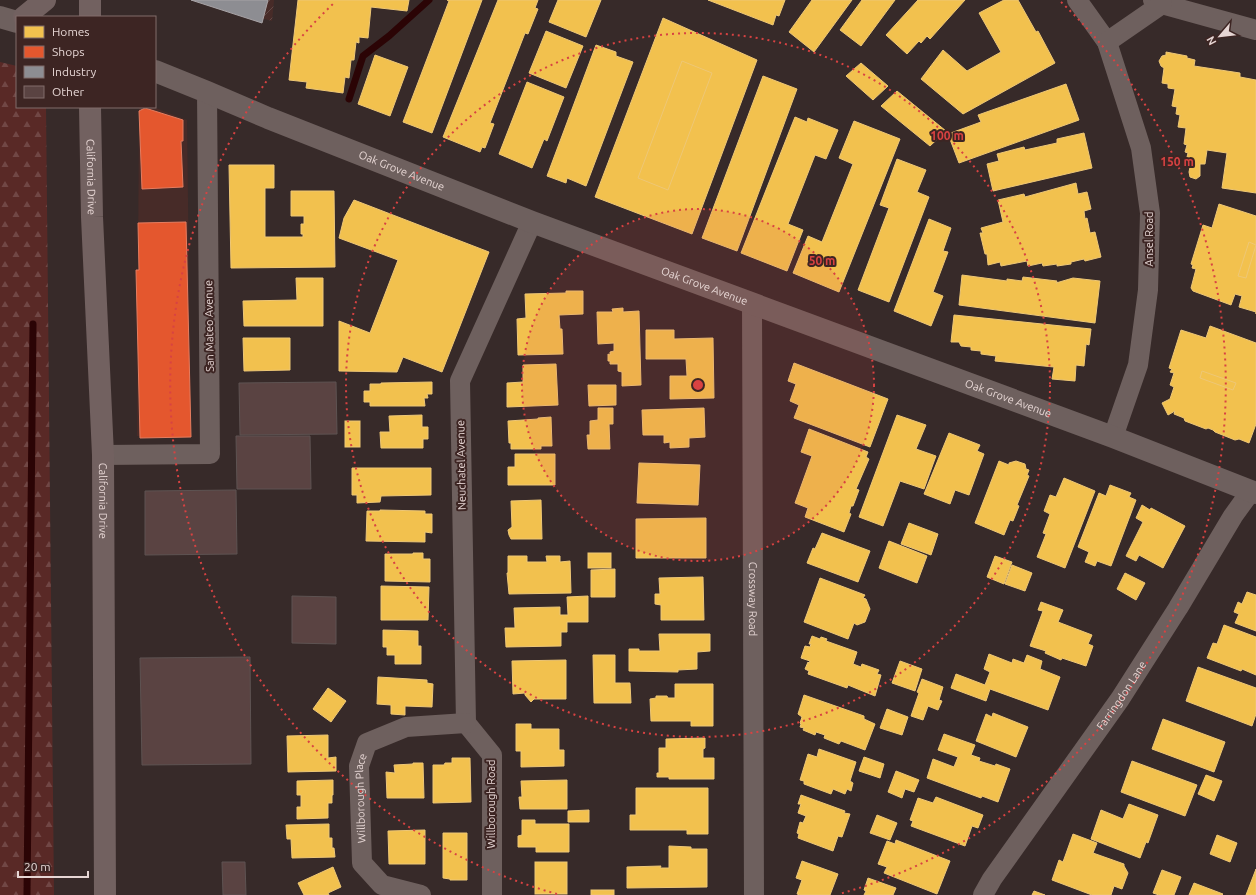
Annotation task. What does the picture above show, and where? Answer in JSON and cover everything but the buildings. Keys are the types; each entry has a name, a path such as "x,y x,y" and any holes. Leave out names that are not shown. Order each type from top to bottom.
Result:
{"main road":[{"path":"25,16 45,0"},
{"path":"90,0 90,16"},
{"name":"California Drive","path":"90,108 92,217 103,455 105,895"}],"street":[{"name":"Ansel Road","path":"1077,0 1107,42 1141,148 1150,213 1148,290 1138,365 1113,437"},
{"path":"1107,42 1158,2 1256,30"},
{"path":"0,17 16,22"},
{"name":"Oak Grove Avenue","path":"156,71 268,118 532,222 1113,437 1253,492"},
{"name":"San Mateo Avenue","path":"103,455 210,454 207,92"},
{"name":"Neuchatel Avenue","path":"466,723 460,381 532,222"},
{"name":"Crossway Road","path":"752,304 754,895"},
{"name":"Farringdon Lane","path":"984,895 992,879 1120,699 1178,608 1233,516 1253,492"},
{"name":"Willborough Place","path":"421,895 382,885 362,863 358,766 368,743 406,726 466,723"},
{"name":"Willborough Road","path":"466,723 492,756 492,895"}],"shaded area":[{"path":"196,0 274,0 272,21"},
{"path":"139,108 156,108 187,120 191,437 137,436"}],"green space":[{"path":"0,62 16,66 16,108 46,108 54,895 0,895"}],"waterway":[{"path":"349,99 363,56 389,36 429,0"},
{"path":"27,895 33,324"}]}
